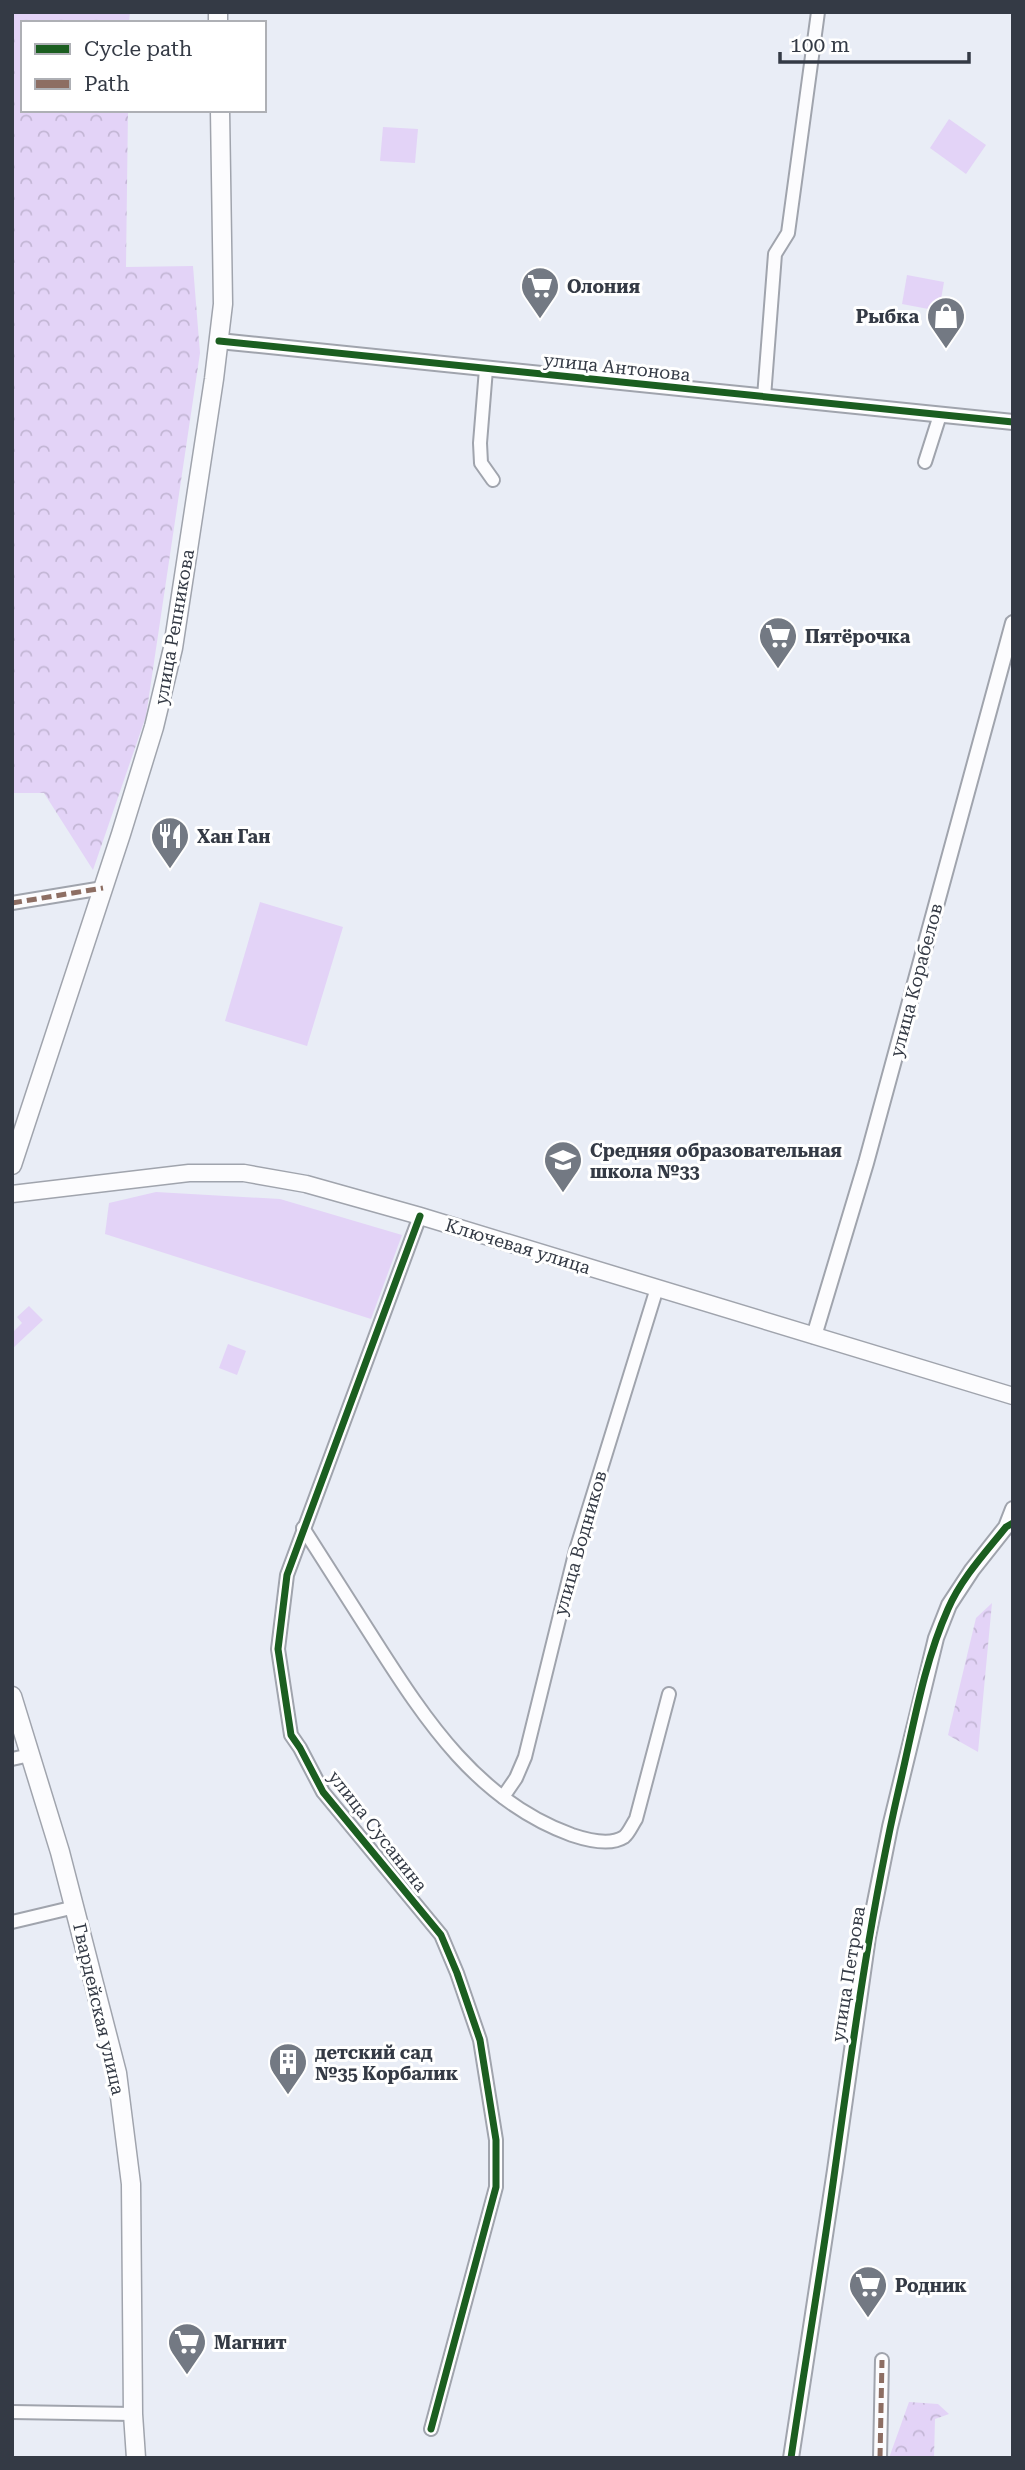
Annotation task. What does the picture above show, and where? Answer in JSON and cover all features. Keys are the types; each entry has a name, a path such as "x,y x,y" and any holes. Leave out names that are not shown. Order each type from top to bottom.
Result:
{"main road":[{"name":"улица Репникова","path":"12,1165 154,727 173,648 223,304 220,112"},
{"name":"Ключевая улица","path":"12,1195 189,1173 244,1173 306,1184 1013,1396"},
{"name":"Гвардейская улица","path":"12,1696 21,1757 75,1907 117,2073 131,2183 133,2414 136,2458"}],"street":[{"path":"764,397 775,254 788,233 818,12"},
{"name":"улица Антонова","path":"219,341 1013,422"},
{"path":"486,369 481,463 493,480"},
{"path":"925,462 940,415"},
{"name":"улица Корабелов","path":"814,1336 870,1150 1013,622"},
{"path":"12,903 103,888"},
{"name":"улица Сусанина","path":"420,1216 287,1575 278,1649 291,1735 323,1792 442,1935 480,2040 496,2140 496,2187 431,2429"},
{"name":"улица Водников","path":"503,1797 526,1756 576,1550 657,1288"},
{"name":"улица Петрова","path":"791,2458 868,1937 893,1814 936,1638 955,1597 972,1570 1009,1525 1013,1509"},
{"path":"303,1528 430,1724 463,1763 503,1797 544,1825 582,1838 611,1842 626,1836 636,1819 669,1694"},
{"path":"12,1922 75,1907"},
{"path":"880,2458 882,2360"},
{"path":"12,2412 133,2414"}],"green space":[{"path":"12,12 130,12 129,21 21,21 21,112 128,112 126,267 193,266 200,353 146,716 93,870 44,793 12,793"},
{"path":"949,119 986,145 966,174 930,148"},
{"path":"383,127 418,129 415,163 380,161"},
{"path":"907,275 944,282 939,311 902,304"},
{"path":"260,902 343,927 307,1046 225,1021"},
{"path":"156,1192 280,1199 402,1235 371,1319 105,1234 109,1203"},
{"path":"29,1306 43,1320 12,1349 12,1333 22,1323 17,1317"},
{"path":"228,1344 246,1351 237,1375 219,1368"},
{"path":"992,1603 978,1752 948,1735 976,1618"},
{"path":"909,2402 938,2404 949,2414 935,2419 934,2458 889,2458"}],"marked path":[{"path":"12,903 103,888"},
{"path":"880,2458 882,2360"}],"cycle path":[{"path":"219,341 1013,422"},
{"path":"420,1216 287,1575 278,1649 291,1735 323,1792 441,1935 480,2040 496,2140 496,2187 431,2429"},
{"path":"791,2458 871,1930 919,1697 939,1630 953,1598 982,1556 1006,1527 1013,1523"}],"place":[{"name":"Олония","path":"540,320"},
{"name":"Рыбка","path":"946,350"},
{"name":"Пятёрочка","path":"778,670"},
{"name":"Хан Ган","path":"170,870"},
{"name":"Средняя образовательная школа №33","path":"563,1194"},
{"name":"детский сад №35 Корбалик","path":"288,2096"},
{"name":"Родник","path":"868,2319"},
{"name":"Магнит","path":"187,2376"}]}
